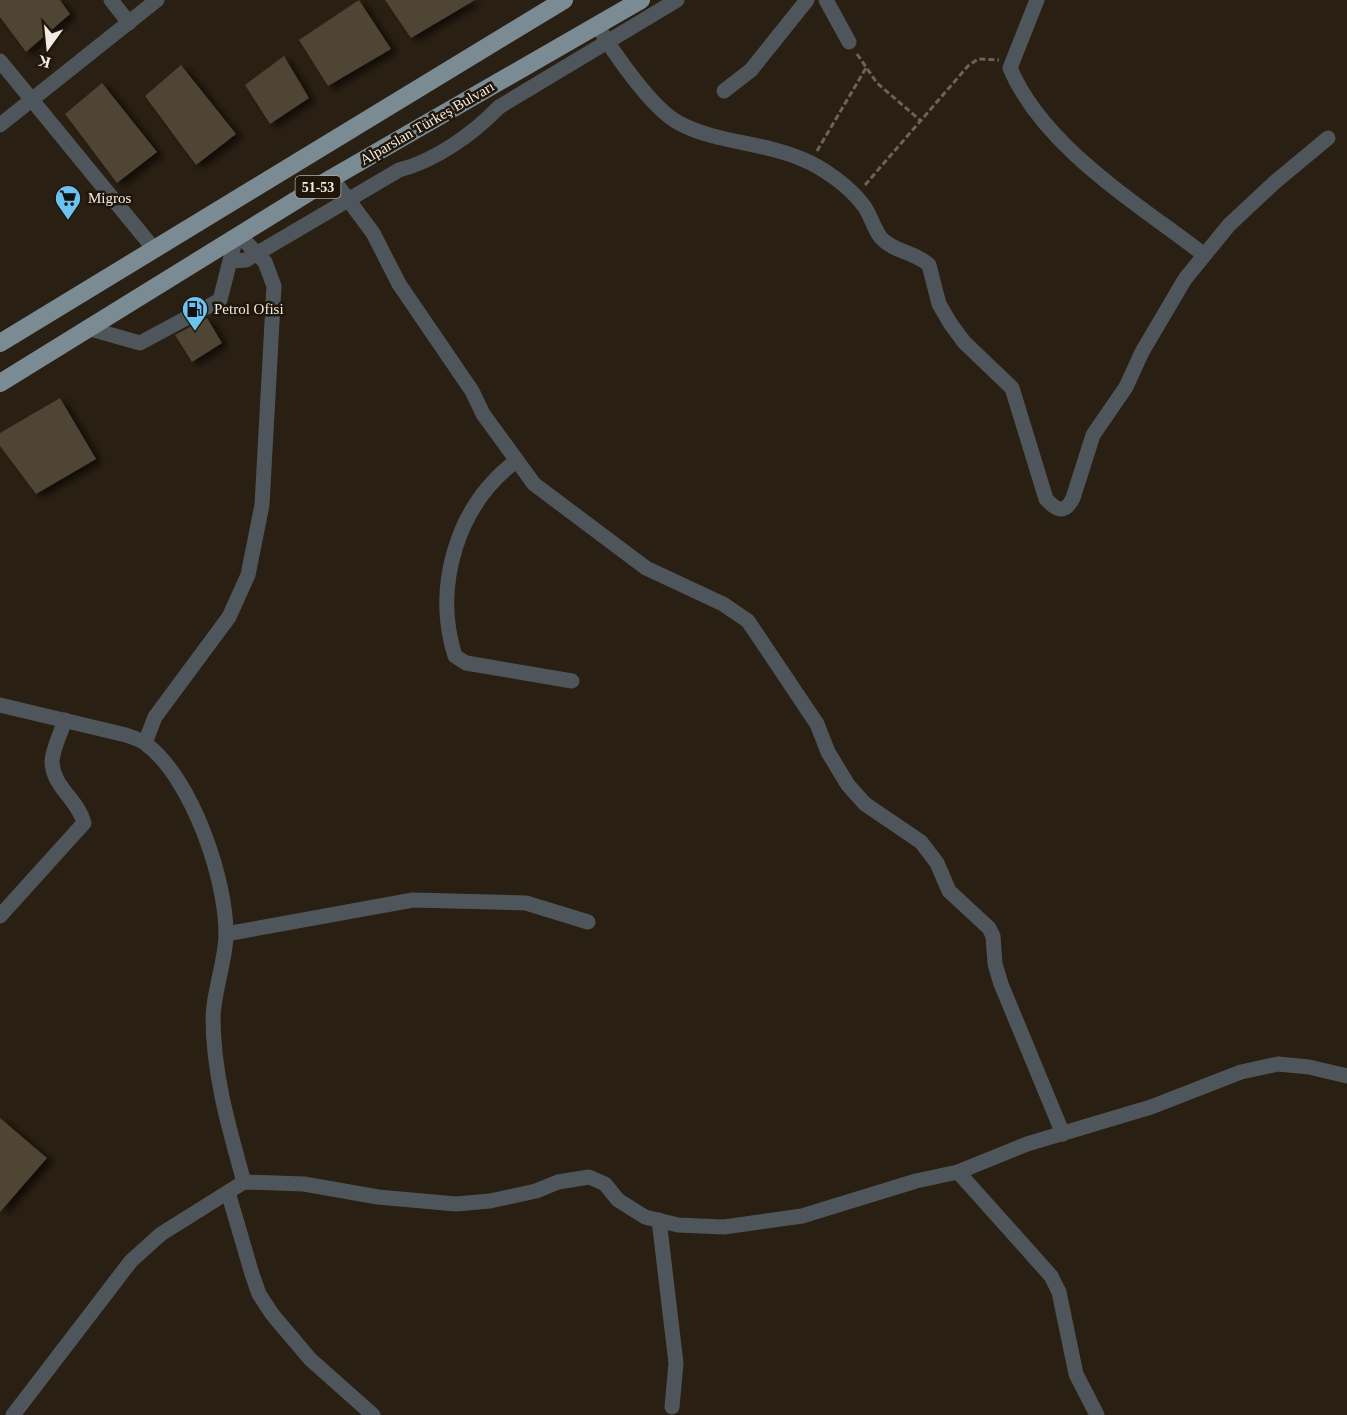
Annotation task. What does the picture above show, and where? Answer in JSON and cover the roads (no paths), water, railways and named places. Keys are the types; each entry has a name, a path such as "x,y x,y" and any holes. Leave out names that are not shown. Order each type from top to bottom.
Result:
{"main road":[{"name":"Alparslan Türkeş Bulvarı","path":"0,383 332,178 641,0"},
{"name":"51-53","path":"0,343 555,2"}],"street":[{"path":"111,0 129,23"},
{"path":"0,125 157,0"},
{"path":"231,261 238,263 257,254 399,170 415,166 433,156 477,128 499,107 677,0"},
{"path":"724,91 751,70 807,0"},
{"path":"826,0 849,42"},
{"path":"1037,0 1010,68 1019,89 1064,145 1203,254"},
{"path":"597,25 607,42 655,103 678,123 782,152 808,162 855,196 865,207 880,237 891,246 915,255 929,265 939,304 950,323 964,342 1012,388 1046,499 1054,508 1062,510 1069,507 1073,498 1093,435 1126,387 1164,313 1203,254 1275,182 1328,138"},
{"path":"0,61 154,249"},
{"path":"332,178 373,233 399,284 516,461 545,494 646,568 723,603 748,621 817,724 828,752 848,785 865,804 921,842 937,863 949,891 989,928 993,936 995,964 1001,984 1063,1134"},
{"path":"87,328 140,343 220,300 238,236 257,254 271,272 275,304 270,340 260,528 248,575 229,617 210,647 155,717 145,743"},
{"path":"516,461 497,475 482,494 456,543 450,564 448,596 451,643 455,656 466,663 572,681"},
{"path":"0,705 126,735 145,743 165,762 207,838 223,892 226,934 213,1017 220,1095 244,1182"},
{"path":"0,916 84,823 81,810 54,778 52,759 65,720"},
{"path":"226,934 413,900 526,903 588,922"},
{"path":"13,1415 131,1261 161,1234 244,1182 303,1184 378,1197 456,1204 490,1201 536,1191 558,1182 589,1177 605,1184 618,1200 645,1216 678,1225 724,1227 802,1216 916,1181 958,1172 1027,1144 1151,1107 1241,1072 1278,1064 1309,1067 1347,1076"},
{"path":"958,1172 1051,1276 1059,1292 1076,1374 1097,1415"},
{"path":"228,1192 252,1274 266,1304 310,1359 373,1415"},
{"path":"659,1220 676,1363 672,1407"}],"place":[{"name":"Migros","path":"68,221"},
{"name":"Petrol Ofisi","path":"195,332"}]}
